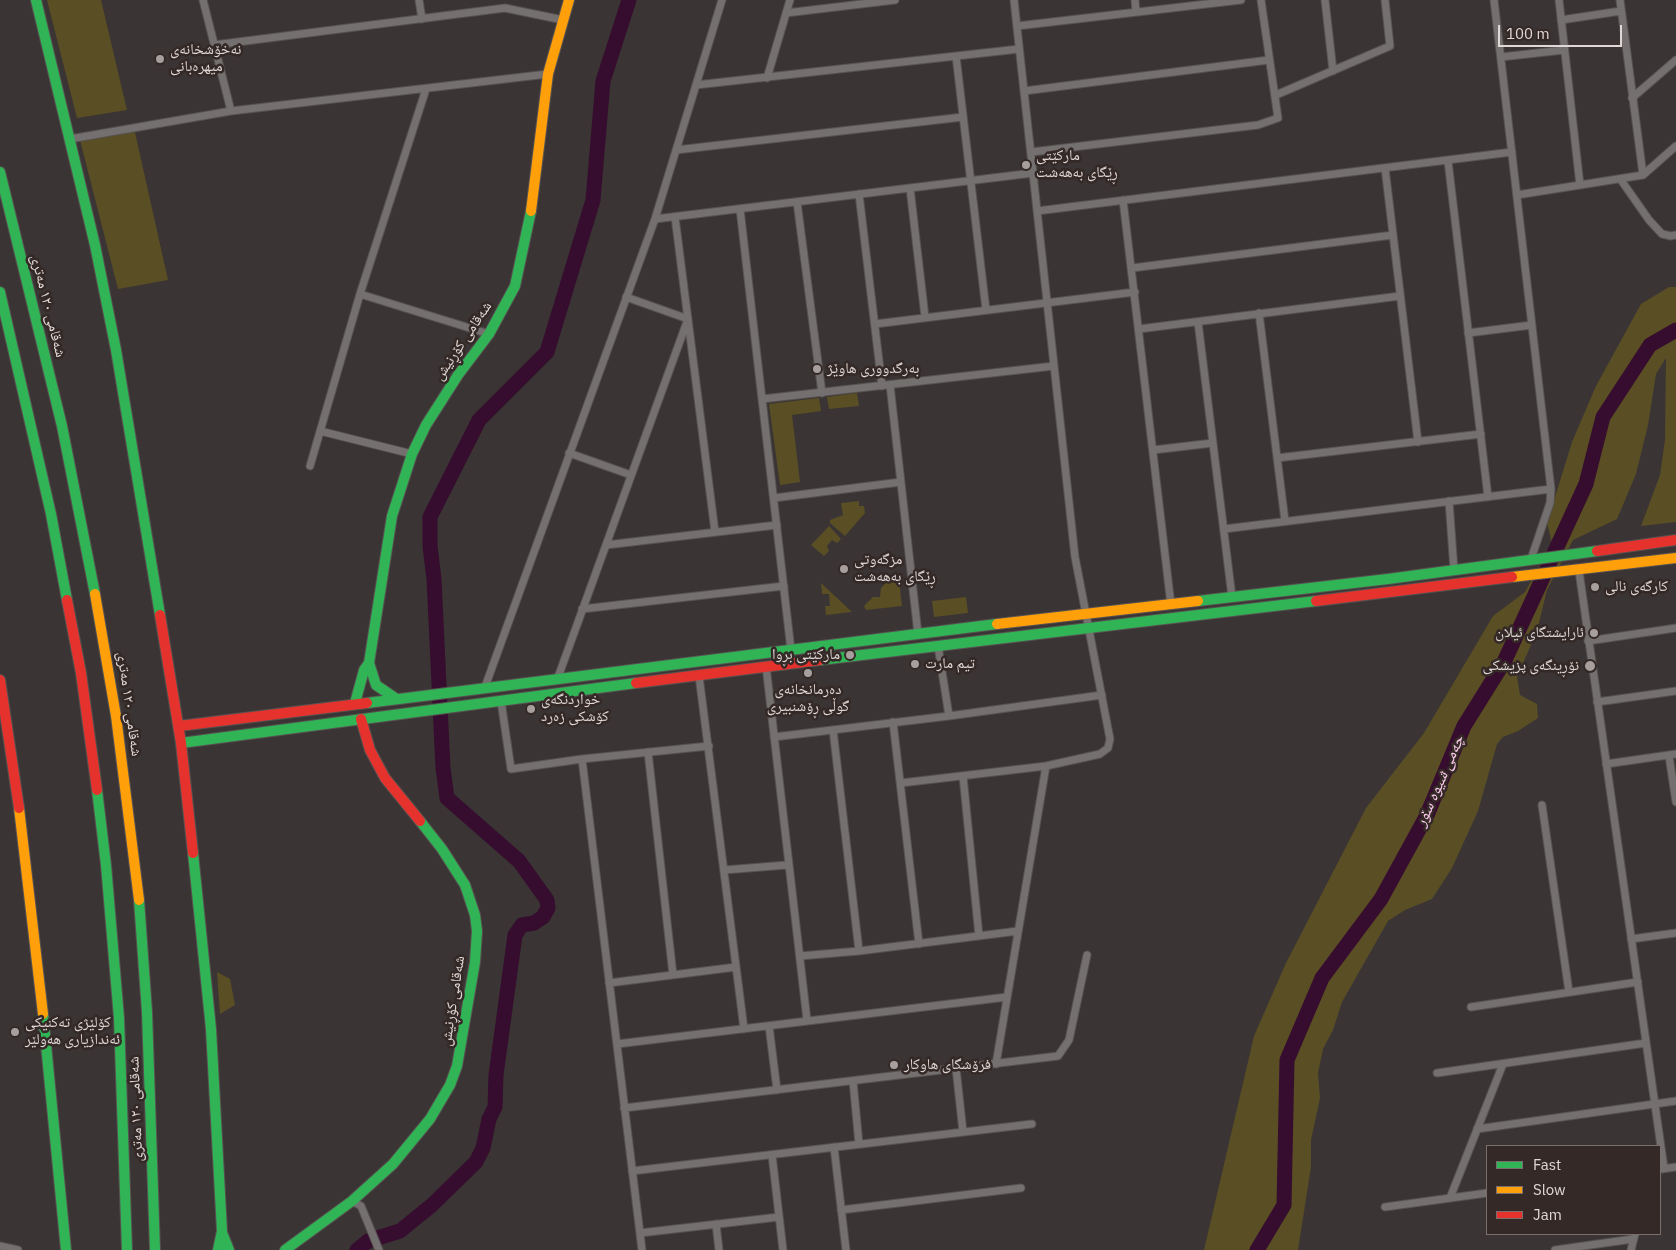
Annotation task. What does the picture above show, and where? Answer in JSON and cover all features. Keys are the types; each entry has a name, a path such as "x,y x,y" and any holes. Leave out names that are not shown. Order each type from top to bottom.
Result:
{"main road":[{"path":"36,0 70,139 116,350 181,743 211,1029 222,1231 218,1250"},
{"name":"شەقامی کۆڕنیش","path":"395,698 376,685 369,663 392,516 412,454 443,397 489,334 514,286 523,259 548,74 570,0"},
{"name":"شەقامی ١٢٠ مەتری","path":"0,172 62,426 90,562 116,716 139,901 152,1109 155,1250"},
{"name":"شەقامی ١٢٠ مەتری","path":"0,292 51,514 81,673 93,758 107,875 118,1009 127,1250"},
{"path":"178,726 458,690 557,680 918,634 1454,570 1676,540"},
{"path":"181,743 766,666 1676,558"},
{"name":"شەقامی کۆڕنیش","path":"356,704 364,670 369,663"},
{"path":"0,680 37,954 66,1250"},
{"path":"480,703 485,687"},
{"name":"شەقامی کۆڕنیش","path":"285,1250 352,1201 392,1164 430,1119 450,1085 462,1047 477,946 475,915 465,885 442,849 385,778 370,750 361,719"},
{"path":"222,1231 229,1250"}],"street":[{"path":"203,0 230,111"},
{"path":"419,0 422,19"},
{"path":"485,687 655,219 722,0"},
{"path":"767,78 790,0"},
{"path":"786,13 895,0"},
{"path":"901,783 1046,766 1100,754 1108,748 1110,739 1075,557 1014,0"},
{"path":"1135,0 1136,12"},
{"path":"1017,26 1136,12 1199,2 1241,0"},
{"path":"1030,152 1258,125 1278,118 1261,0"},
{"path":"1325,0 1333,71"},
{"path":"1276,95 1390,46 1385,0"},
{"path":"1494,0 1552,489 1550,503 1533,559"},
{"path":"1559,0 1580,185"},
{"path":"1620,0 1643,175"},
{"path":"214,45 505,8 563,20"},
{"path":"1561,20 1621,11"},
{"path":"696,85 1019,50"},
{"path":"1501,57 1564,50"},
{"path":"956,56 986,310"},
{"path":"1024,91 1269,60"},
{"path":"1632,98 1676,60"},
{"path":"70,139 230,111 548,74"},
{"path":"310,466 360,294 426,89"},
{"path":"676,150 963,118"},
{"path":"1517,195 1643,175 1676,146"},
{"path":"1037,211 1512,152"},
{"path":"1448,161 1488,497"},
{"path":"1385,168 1418,442"},
{"path":"655,219 1033,174"},
{"path":"1621,180 1649,220 1662,234 1676,235"},
{"path":"910,188 925,317"},
{"path":"859,194 875,324 901,482 918,634"},
{"path":"1123,200 1171,605"},
{"path":"796,202 822,393"},
{"path":"740,209 791,650"},
{"path":"675,217 714,532"},
{"path":"1132,268 1393,235"},
{"path":"875,324 1135,292"},
{"path":"360,294 489,334"},
{"path":"1139,330 1400,296"},
{"path":"626,297 688,319"},
{"path":"1259,314 1285,521"},
{"path":"557,680 688,319"},
{"path":"1198,322 1232,597"},
{"path":"1468,333 1532,325"},
{"path":"762,399 1054,366"},
{"path":"320,431 412,454"},
{"path":"1277,458 1481,434"},
{"path":"1153,450 1213,443"},
{"path":"569,453 631,475"},
{"path":"774,498 901,482"},
{"path":"1224,528 1552,489"},
{"path":"1449,501 1454,570"},
{"path":"606,545 777,525"},
{"path":"1578,570 1638,982 1659,1145"},
{"path":"582,609 784,586"},
{"path":"1588,641 1676,628"},
{"path":"938,646 949,716"},
{"path":"766,666 787,865 807,1020"},
{"path":"699,676 744,1029"},
{"path":"1597,702 1676,691"},
{"path":"774,736 949,716 1102,695"},
{"path":"501,701 511,769 582,759 708,746"},
{"path":"894,722 920,944"},
{"path":"833,730 859,951"},
{"path":"648,752 673,975"},
{"path":"1606,764 1672,755 1676,802"},
{"path":"582,759 642,1250"},
{"path":"996,1064 1046,766"},
{"path":"963,776 979,936"},
{"path":"1542,805 1569,992"},
{"path":"724,870 787,865"},
{"path":"800,956 859,951 1018,931"},
{"path":"1631,939 1676,933"},
{"path":"624,1108 1058,1056 1069,1040 1087,955"},
{"path":"609,982 736,967"},
{"path":"1471,1007 1638,982"},
{"path":"617,1044 1007,997"},
{"path":"769,1026 777,1090"},
{"path":"1437,1073 1646,1043"},
{"path":"1450,1198 1503,1064"},
{"path":"956,1068 963,1132"},
{"path":"853,1081 859,1144"},
{"path":"1477,1129 1676,1101"},
{"path":"632,1171 1032,1124"},
{"path":"834,1147 846,1250"},
{"path":"772,1155 783,1250"},
{"path":"1662,1169 1676,1167"},
{"path":"841,1210 1021,1188"},
{"path":"1385,1207 1486,1193"},
{"path":"352,1201 361,1206 379,1250"},
{"path":"640,1233 779,1216"},
{"path":"716,1224 719,1250"},
{"path":"1555,1250 1634,1236 1631,1250"},
{"path":"0,1246 18,1250"}],"shaded area":[{"path":"47,0 101,0 127,110 77,118"},
{"path":"134,128 168,280 118,289 80,140"},
{"path":"1669,287 1676,287 1676,522 1641,526 1660,475 1665,440 1666,358 1656,374 1648,425 1636,474 1617,519 1573,540 1547,590 1537,631 1517,677 1520,695 1537,704 1538,718 1518,731 1503,737 1497,744 1478,811 1452,868 1432,899 1405,910 1388,921 1342,1002 1333,1030 1323,1049 1318,1073 1320,1098 1311,1140 1311,1167 1298,1250 1204,1250 1254,1036 1286,963 1366,808 1424,733 1493,616 1525,592 1552,543 1547,523 1572,442 1596,386 1641,304"},
{"path":"857,393 859,406 829,409 827,397"},
{"path":"819,398 821,411 792,415 800,482 780,485 769,404"},
{"path":"859,501 859,506 864,506 865,513 845,536 830,523 830,520 843,515 841,503"},
{"path":"829,526 841,539 837,543 832,540 827,546 829,551 824,556 811,545"},
{"path":"898,572 902,606 866,610 864,606 873,597 880,597 881,588"},
{"path":"821,583 852,612 826,615 825,606 830,606 829,594 822,594"},
{"path":"966,597 968,613 934,617 932,601"},
{"path":"217,972 230,979 235,1005 220,1014"}],"waterway":[{"path":"357,1250 368,1241 400,1231 432,1205 476,1162 483,1148 489,1119 495,1107 496,1075 515,935 522,925 534,923 543,917 548,908 547,900 519,861 447,798 443,768 430,517 479,420 547,352 593,200 603,81 629,0"},
{"name":"چەمی شیوە سۆر","path":"1257,1250 1284,1205 1287,1060 1322,978 1381,899 1427,815 1464,726 1504,662 1586,484 1603,417 1650,345 1676,330"}],"traffic: fast":[{"path":"36,0 95,245 116,350 160,615"},
{"path":"0,172 62,426 95,594"},
{"path":"395,698 376,685 369,663 392,516 412,454 426,425 458,375 489,334 515,286 531,211"},
{"path":"0,292 51,514 67,600"},
{"path":"1198,601 1388,579 1597,551"},
{"path":"820,660 1316,601"},
{"path":"367,703 997,624"},
{"path":"355,703 364,670 369,663"},
{"path":"181,743 636,683"},
{"path":"97,790 106,865 119,1018 127,1250"},
{"path":"285,1250 352,1201 393,1164 430,1119 450,1085 457,1066 475,962 477,931 475,915 465,885 442,849 420,821"},
{"path":"193,853 211,1029 222,1231 218,1250"},
{"path":"139,900 147,1012 155,1250"},
{"path":"43,1014 66,1250"},
{"path":"223,1235 229,1250"}],"traffic: slow":[{"path":"531,211 548,74 569,0"},
{"path":"1512,577 1676,558"},
{"path":"95,594 116,716 139,900"},
{"path":"997,624 1198,601"},
{"path":"19,808 43,1014"}],"traffic: jam":[{"path":"1597,551 1676,540"},
{"path":"1316,601 1512,577"},
{"path":"67,600 81,673 97,790"},
{"path":"160,615 181,743 193,853"},
{"path":"636,683 820,660"},
{"path":"0,680 19,808"},
{"path":"179,726 367,703"},
{"path":"361,719 370,750 385,778 420,821"}],"place":[{"name":"نەخۆشخانەی میهرەبانی","path":"160,59"},
{"name":"مارکێتی ڕێگای بەهەشت","path":"1026,165"},
{"name":"بەرگدووری هاوێژ","path":"817,369"},
{"name":"مزگەوتی ڕێگای بەھەشت","path":"844,569"},
{"name":"کارگەی نالی","path":"1595,587"},
{"name":"ئارایشتگای ئیلان","path":"1594,633"},
{"name":"مارکێتی بڕوا","path":"850,655"},
{"name":"تیم مارت","path":"915,664"},
{"name":"نۆڕینگەی پزیشکی","path":"1590,666"},
{"name":"دەرمانخانەی گوڵی ڕۆشنبیری","path":"808,673"},
{"name":"خواردنگەی کۆشکی زەرد","path":"531,709"},
{"name":"کۆلێژی تەکنیکی ئەندازیاری هەولێر","path":"15,1032"},
{"name":"فرۆشگای ھاوکار","path":"894,1065"}]}
